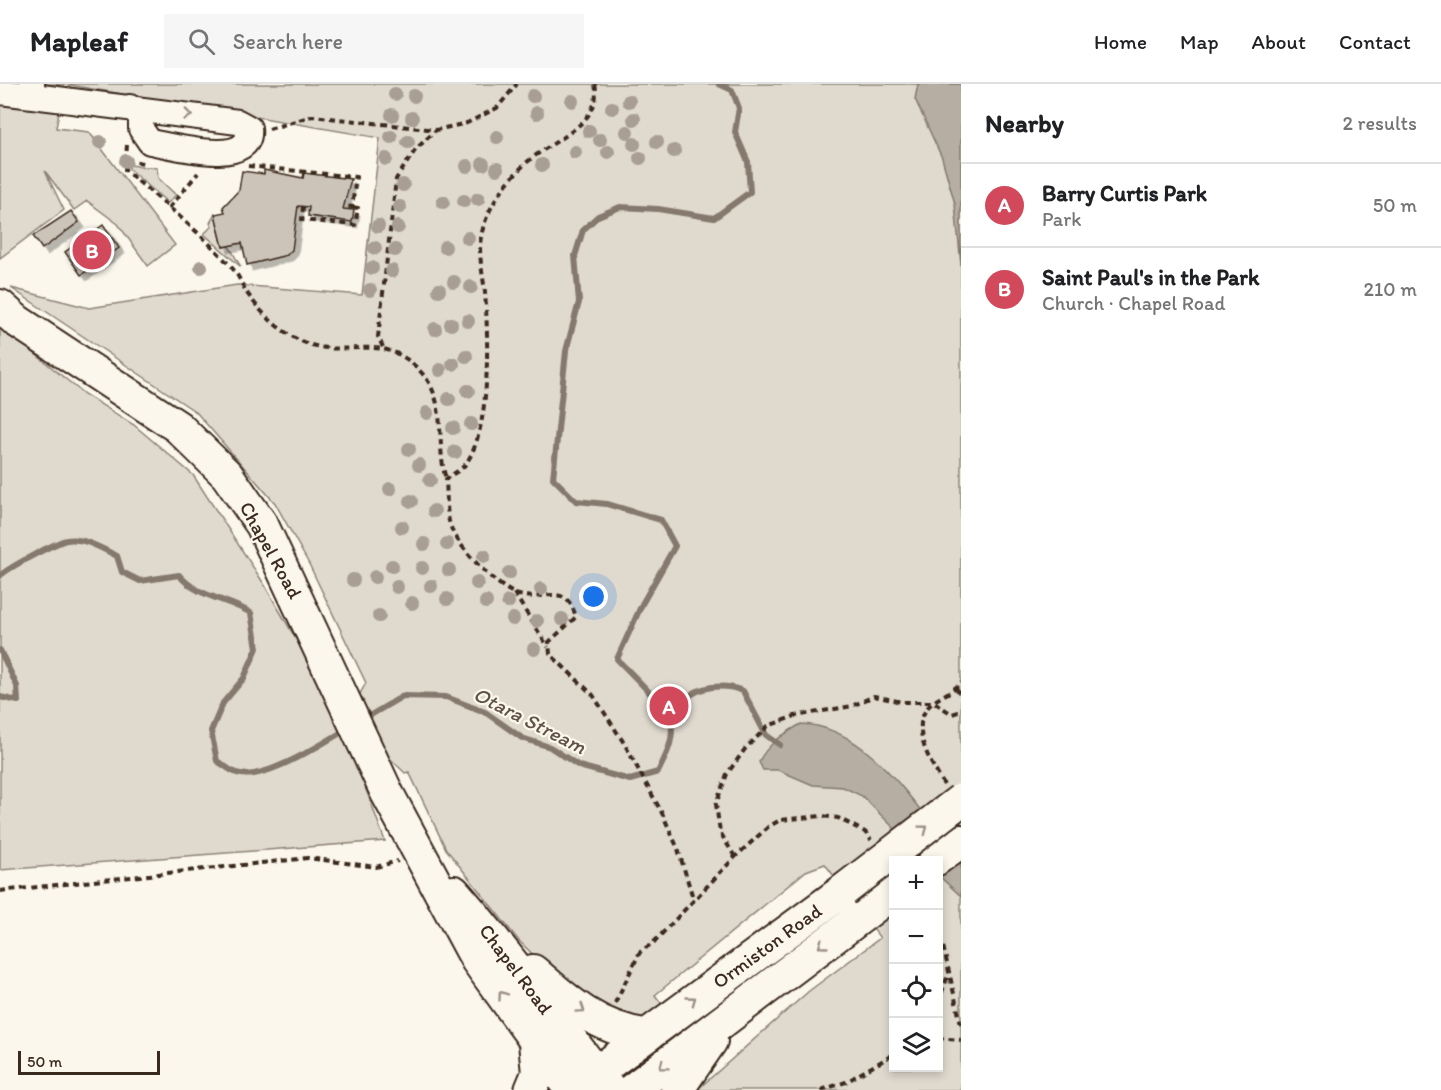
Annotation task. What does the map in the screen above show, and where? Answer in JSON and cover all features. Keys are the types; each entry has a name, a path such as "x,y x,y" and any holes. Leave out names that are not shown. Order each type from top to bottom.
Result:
{"main road":[{"name":"Chapel Road","path":"0,306 17,321 178,427 227,475 262,525 344,695 365,747 417,851 477,960 535,1043 588,1086"},
{"name":"Ormiston Road","path":"588,1086 645,1035 844,890 955,796"},
{"path":"942,856 961,841"},
{"name":"Chapel Road","path":"417,851 488,931 588,1086"},
{"name":"Ormiston Road","path":"632,1090 782,974 889,896"},
{"path":"488,931 558,993 603,1024 621,1032 645,1035"},
{"path":"677,1090 727,1018"},
{"path":"531,1090 538,1073 535,1043"}],"lane":[{"path":"0,92 28,89 130,107 238,122 249,128 248,143 238,151 221,152 150,142 141,129 141,116 130,107"}],"path":[{"path":"250,135 312,116 436,130 467,123 497,108 517,84"},
{"path":"446,479 464,465 478,434 486,387 487,316 480,239 487,217 500,192 525,163 584,120 594,108 597,94 595,84"},
{"path":"383,347 378,337 396,179 416,150 436,130"},
{"path":"128,136 125,170 195,230 235,271 255,303 281,329 302,342 329,349 383,347 394,350 422,373 440,411 441,462 446,479 449,523 462,546 489,574 514,593 550,654 593,695 653,792 678,849 693,898"},
{"path":"126,160 153,165"},
{"path":"236,165 356,177 351,195 352,207"},
{"path":"187,171 198,173 208,171"},
{"path":"169,208 198,173"},
{"path":"303,206 302,220 355,225 358,208 344,206"},
{"path":"514,593 532,598 546,594 563,596 572,604 576,617 549,642 548,648"},
{"path":"955,796 931,763 920,730 922,717 934,702 956,688 961,682"},
{"path":"956,688 961,695"},
{"path":"735,857 720,832 716,804 727,774 745,749 768,726 795,716 852,706 874,696 902,702 934,702 952,714 961,711"},
{"path":"613,1008 640,952 654,942 693,898 768,827 780,820 821,816 838,818 865,832 877,848"},
{"path":"0,891 308,858 376,867 391,864 417,851"},
{"path":"943,946 961,1024"},
{"path":"943,991 949,973"},
{"path":"943,1038 961,1040"},
{"path":"821,1090 846,1082 889,1057"}],"shaded area":[{"path":"0,84 64,84 56,128 89,132 175,245 148,266 118,224 87,201 74,210 45,171 64,210 0,258"},
{"path":"64,84 961,84 961,1090 697,1090 809,991 880,938 825,864 806,871 655,995 664,1007 646,1020 633,1024 578,998 519,941 446,849 409,772 405,773 374,743 357,699 366,683 309,564 275,503 196,412 11,288 89,308 237,285 362,295 380,138"},
{"path":"918,84 961,84 961,265 955,204 942,158 915,99"},
{"path":"129,165 157,168 158,178 176,195 168,203 129,169"},
{"path":"215,214 223,247 229,246 241,267 204,234 212,226 210,223"},
{"path":"0,325 84,394 134,425 193,475 264,584 336,708 385,841 0,870"},
{"path":"801,724 827,729 850,740 872,756 911,798 961,861 961,896 943,880 943,856 922,856 862,796 843,787 813,785 778,770 763,770 759,762 762,756 783,735"}],"building":[{"path":"264,170 303,178 304,173 351,179 343,209 354,210 352,222 308,216 309,207 298,206 292,250 287,255 247,265 242,243 223,247 215,214 225,212 223,207 239,190 242,171 264,174"},
{"path":"71,211 79,222 42,249 33,236"},
{"path":"103,225 119,248 81,275 65,252"}],"waterway":[{"name":"Otara Stream","path":"364,719 403,696 446,697 485,712 522,738 550,747 579,766 630,780 658,772 670,742 671,723 663,708 617,659 642,604 675,546 661,520 607,504 576,501 553,478 566,351 579,302 575,256 583,230 598,216 620,207 658,209 714,218 750,192 748,162 735,132 739,108 732,90 719,84"},
{"name":"Otara Stream","path":"0,576 53,545 67,540 80,540 117,556 122,572 140,581 179,575 204,593 251,613 257,648 244,678 223,703 211,731 217,761 234,772 248,775 277,767 347,729"},
{"name":"Otara Stream","path":"0,650 17,686 18,701 0,697"},
{"path":"671,722 681,703 696,692 720,686 736,688 743,691 766,735 780,745"}],"place":[{"name":"Saint Paul's in the Park","path":"92,250"},
{"name":"Barry Curtis Park","path":"669,706"}]}
